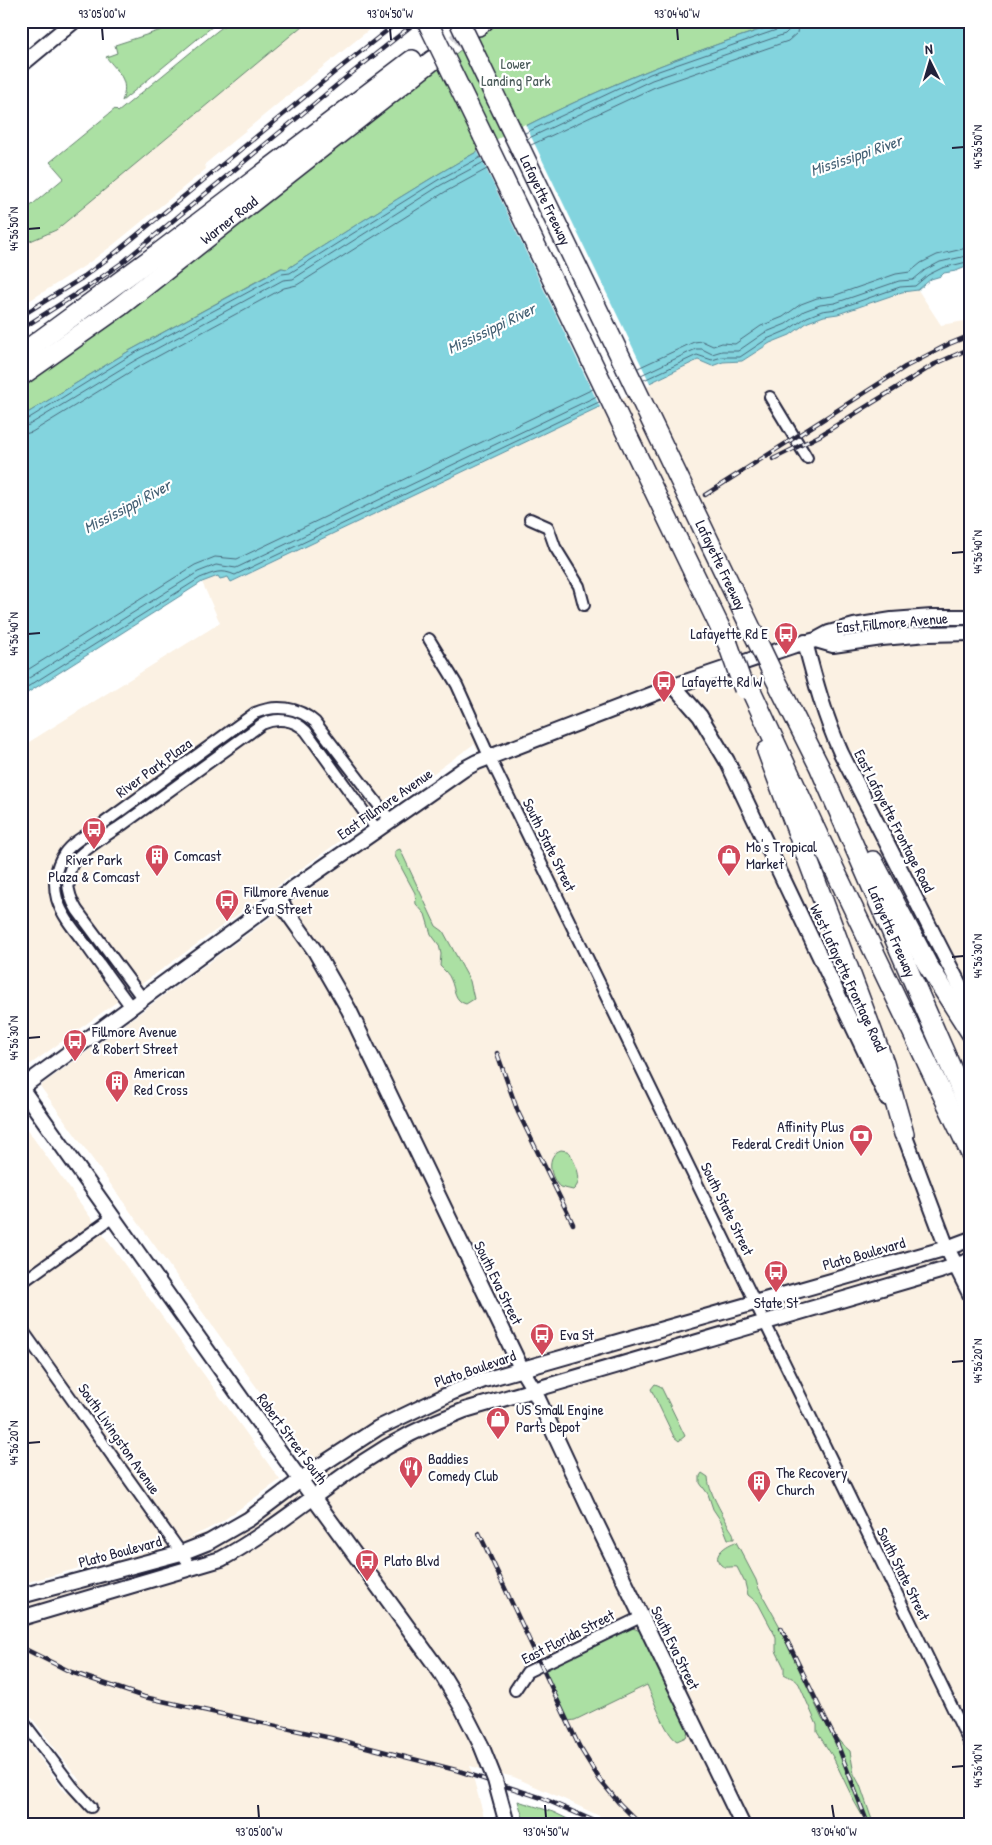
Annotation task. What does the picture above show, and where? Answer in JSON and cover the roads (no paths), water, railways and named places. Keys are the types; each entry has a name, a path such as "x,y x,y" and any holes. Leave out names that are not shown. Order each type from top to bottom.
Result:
{"highway":[{"name":"Lafayette Freeway","path":"427,21 728,644 746,687 971,1154"},
{"name":"Lafayette Freeway","path":"459,21 819,766 971,1113"},
{"name":"Warner Road","path":"21,354 431,54 119,307 21,376"},
{"path":"746,687 786,804 884,1063 904,1134"},
{"path":"819,766 852,819 927,964 971,1033"}],"main road":[{"path":"21,65 72,22"},
{"name":"East Fillmore Avenue","path":"21,1088 278,899 464,769 489,756 674,686 811,641 829,633 887,620 971,617"},
{"name":"East Fillmore Avenue","path":"811,641 833,645 928,634 971,634"},
{"name":"East Lafayette Frontage Road","path":"811,641 819,697 829,727 971,1008"},
{"name":"West Lafayette Frontage Road","path":"674,686 700,716 727,761 904,1134 947,1248 971,1296"},
{"name":"South Eva Street","path":"278,899 334,980 522,1370 534,1388 584,1499 742,1824"},
{"name":"Robert Street South","path":"21,1088 313,1497 442,1673 462,1706 481,1744 495,1780 508,1824"},
{"name":"Plato Boulevard","path":"21,1596 181,1553 209,1542 249,1519 342,1451 378,1428 426,1404 484,1380 947,1248 971,1238"},
{"path":"21,1618 221,1559 388,1446 441,1419 534,1388 971,1260"}],"street":[{"path":"770,397 807,458"},
{"path":"530,519 548,527 555,547 579,586 584,604"},
{"name":"South State Street","path":"429,639 457,685 489,756 971,1746"},
{"name":"River Park Plaza","path":"131,1008 65,916 57,899 55,886 57,870 61,860 65,852 72,846 255,713 277,707 298,710 307,715 315,722 390,820"},
{"name":"River Park Plaza","path":"142,999 76,910 69,896 69,873 75,860 262,724 277,720 294,722 306,730 377,830"},
{"path":"21,1283 113,1217"},
{"name":"South Livingston Avenue","path":"21,1328 192,1568"},
{"name":"East Florida Street","path":"515,1690 527,1672 642,1617"},
{"path":"21,1719 72,1786 91,1807"}],"water":[{"name":"Mississippi River","path":"788,21 971,21 971,265 931,279 918,290 902,292 808,322 790,335 770,343 742,361 723,362 712,366 698,360 231,582 228,577 220,579 218,576 202,582 21,697 21,417 129,351 282,268 287,269 435,176 519,129 651,69"}],"tunnel":[{"path":"433,60 478,26"}],"railway":[{"path":"21,316 82,278 115,253 399,21"},
{"path":"21,329 123,262 415,23"},
{"path":"705,495 905,367 971,335"},
{"path":"773,459 819,436 935,364 971,348"},
{"path":"497,1053 518,1112 573,1224"},
{"path":"479,1533 579,1746 600,1780 640,1824"},
{"path":"781,1628 837,1743 866,1819"},
{"path":"21,1647 71,1672 144,1697 331,1738 456,1770 542,1798 601,1824"}],"place":[{"name":"Lafayette Rd E","path":"786,655"},
{"name":"Lafayette Rd W","path":"664,703"},
{"name":"River Park Plaza & Comcast","path":"94,850"},
{"name":"Comcast","path":"157,877"},
{"name":"Mo's Tropical Market","path":"729,877"},
{"name":"Fillmore Avenue & Eva Street","path":"227,922"},
{"name":"Fillmore Avenue & Robert Street","path":"75,1062"},
{"name":"American Red Cross","path":"117,1103"},
{"name":"Affinity Plus Federal Credit Union","path":"861,1157"},
{"name":"State St","path":"776,1293"},
{"name":"Eva St","path":"542,1356"},
{"name":"US Small Engine Parts Depot","path":"498,1440"},
{"name":"Baddies Comedy Club","path":"411,1489"},
{"name":"The Recovery Church","path":"759,1503"},
{"name":"Plato Blvd","path":"367,1582"}],"park label":[{"name":"Lower Landing Park","path":"516,72"}]}
